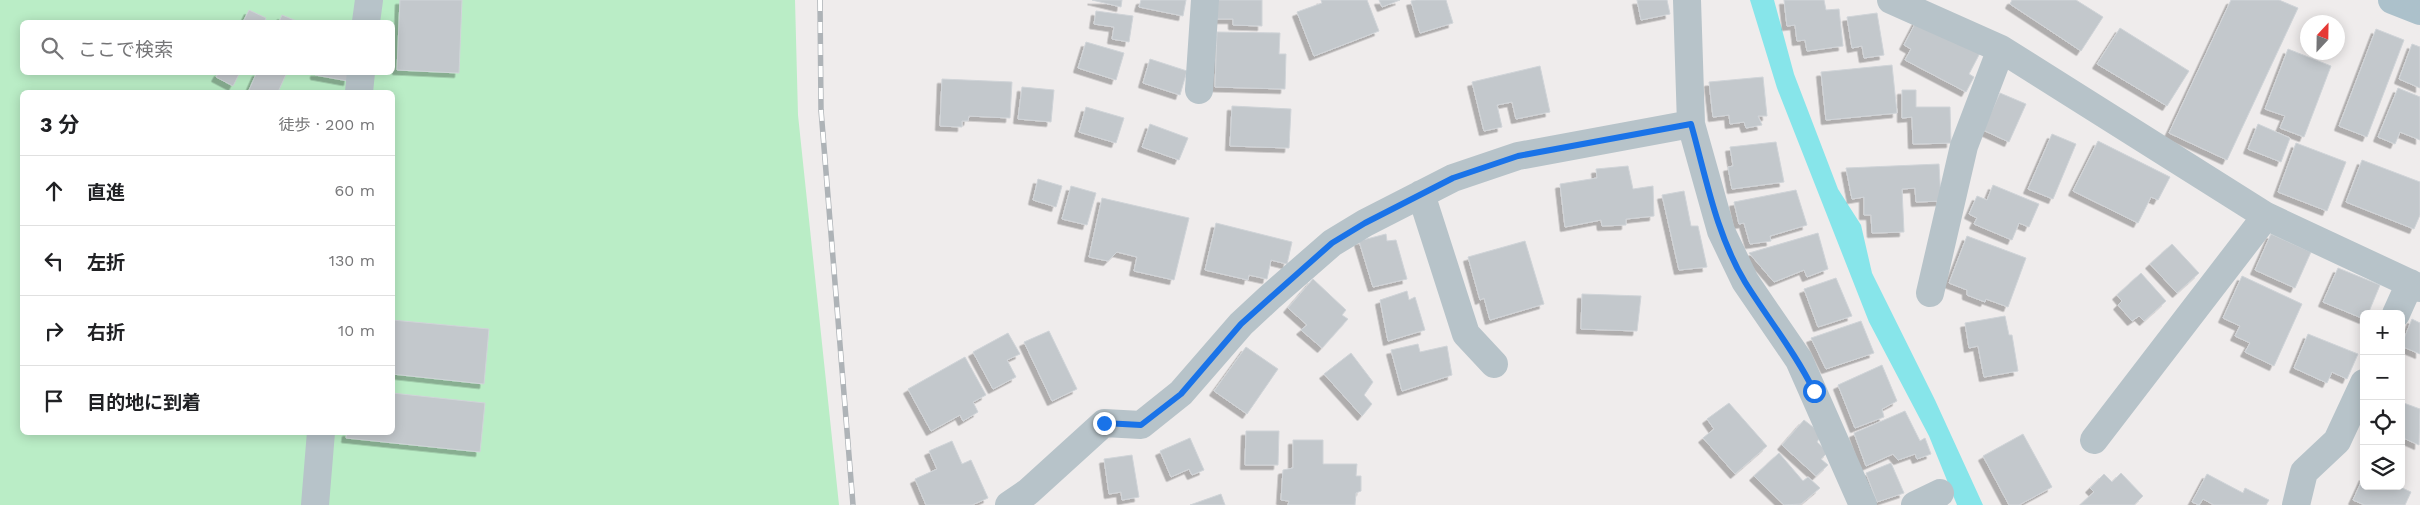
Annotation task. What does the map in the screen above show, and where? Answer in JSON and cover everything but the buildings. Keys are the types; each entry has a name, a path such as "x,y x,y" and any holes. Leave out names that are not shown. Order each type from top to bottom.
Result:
{"main road":[{"path":"2392,0 2420,11"}],"street":[{"path":"366,20 369,0"},
{"path":"1198,90 1205,0"},
{"path":"1687,0 1691,124 1721,231 1745,281 1799,360 1863,505"},
{"path":"1891,0 2001,49 2266,216 2415,286 2399,310"},
{"path":"1930,293 1964,146 2001,49"},
{"path":"358,90 361,75"},
{"path":"1009,505 1028,492 1104,423 1141,425 1181,394 1241,324 1332,243 1365,223 1453,178 1518,156 1691,124"},
{"path":"1421,194 1466,334 1494,364"},
{"path":"2094,440 2266,216"},
{"path":"2296,505 2304,472 2337,440 2360,391"},
{"path":"315,505 321,435"},
{"path":"1915,505 1940,493"}],"green space":[{"path":"0,0 795,0 798,115 839,505 0,505"}],"water":[{"path":"1750,0 1774,0 1794,74 1838,189 1861,225 1872,273 1935,400 1983,505 1957,505 1929,436 1869,322 1777,88"}],"railway":[{"path":"820,0 821,110 853,505"}],"route":[{"path":"1104,423 1141,425 1181,394 1241,324 1332,243 1365,223 1421,194 1453,178 1518,156 1691,124 1721,231 1745,281 1799,360 1814,391"}]}
